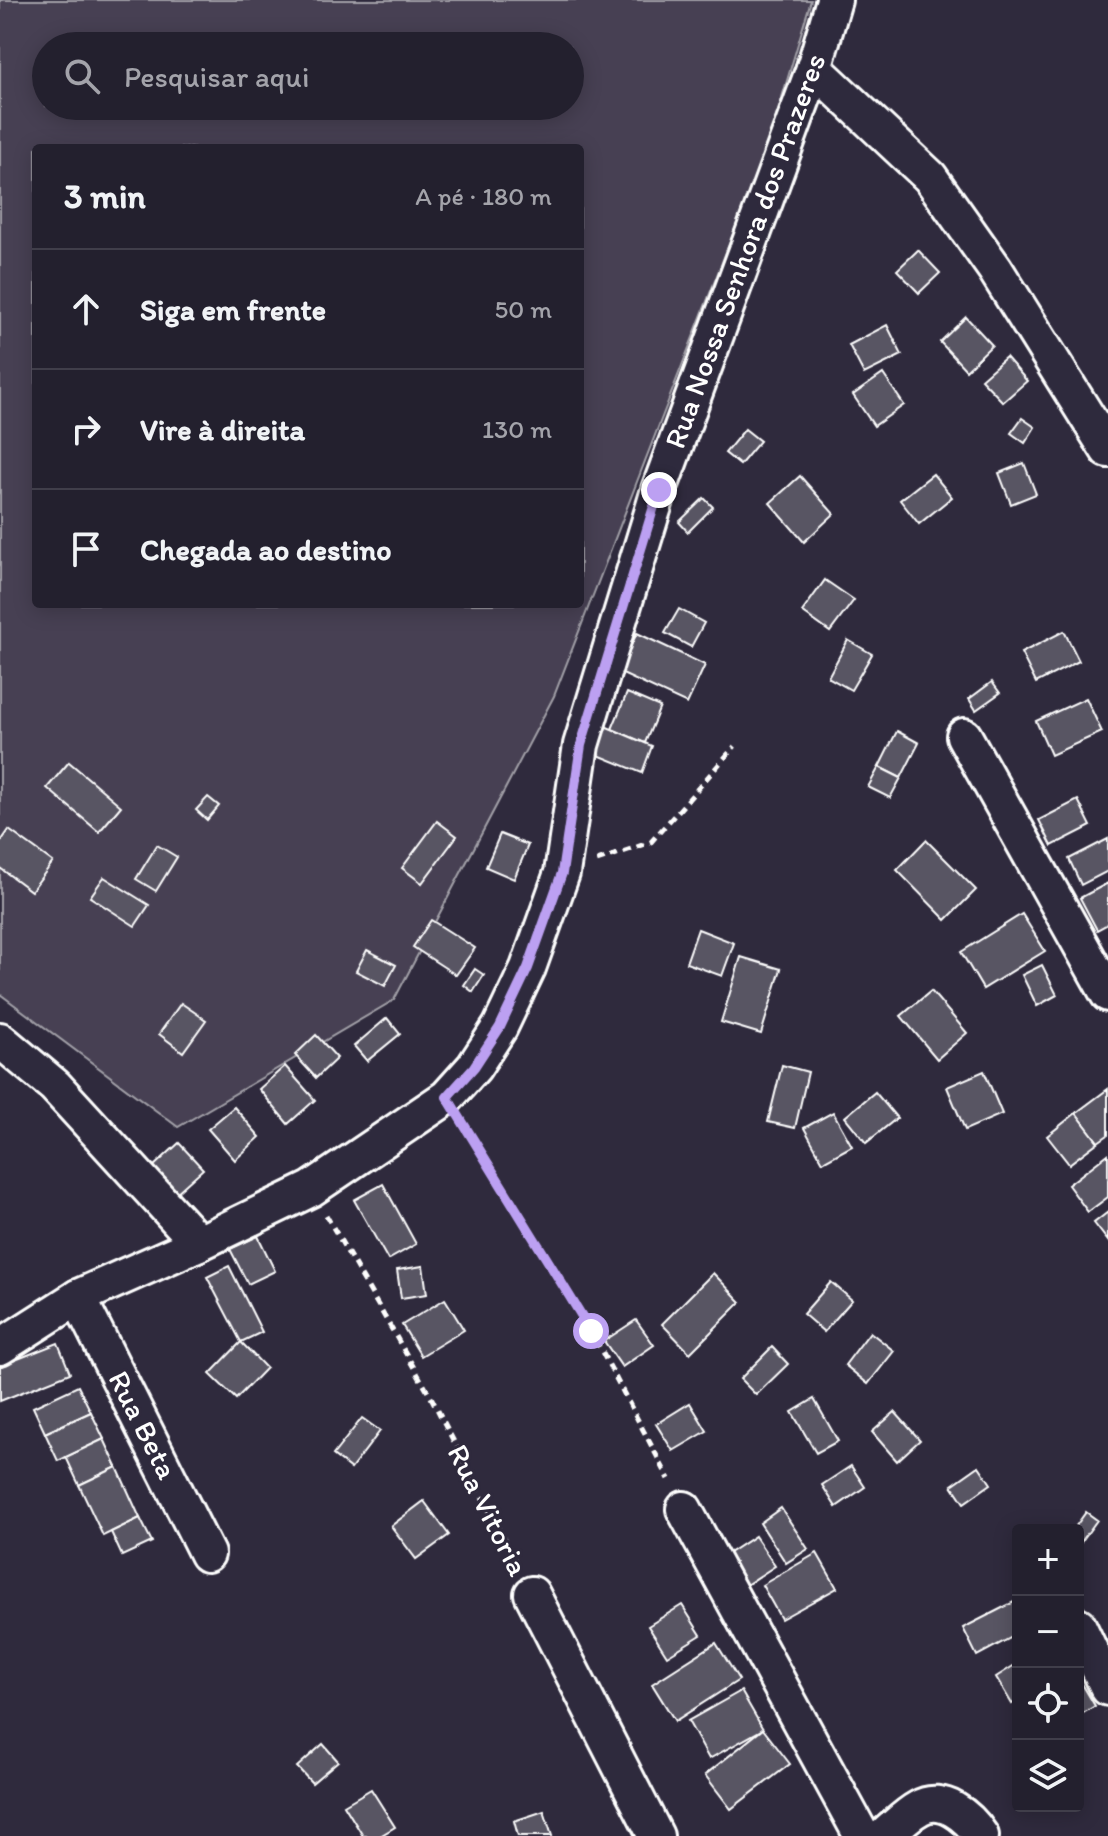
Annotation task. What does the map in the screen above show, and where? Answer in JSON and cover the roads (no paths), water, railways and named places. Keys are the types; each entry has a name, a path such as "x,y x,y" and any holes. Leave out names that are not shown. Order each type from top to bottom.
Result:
{"street":[{"name":"Rua Nossa Senhora dos Prazeres","path":"0,1347 78,1297 311,1189 447,1097 474,1067 500,1027 528,968 562,873 581,745 659,490 814,68 834,0"},
{"path":"814,68 930,177 995,269 1108,450"},
{"path":"964,736 1108,994"},
{"path":"0,1040 55,1086 199,1243"},
{"name":"Rua Beta","path":"78,1297 207,1554"},
{"path":"684,1509 862,1836"},
{"name":"Rua Vitoria","path":"532,1594 656,1836"},
{"path":"1084,1638 1108,1688"},
{"path":"884,1836 919,1807 933,1802 959,1812 981,1836"}]}
